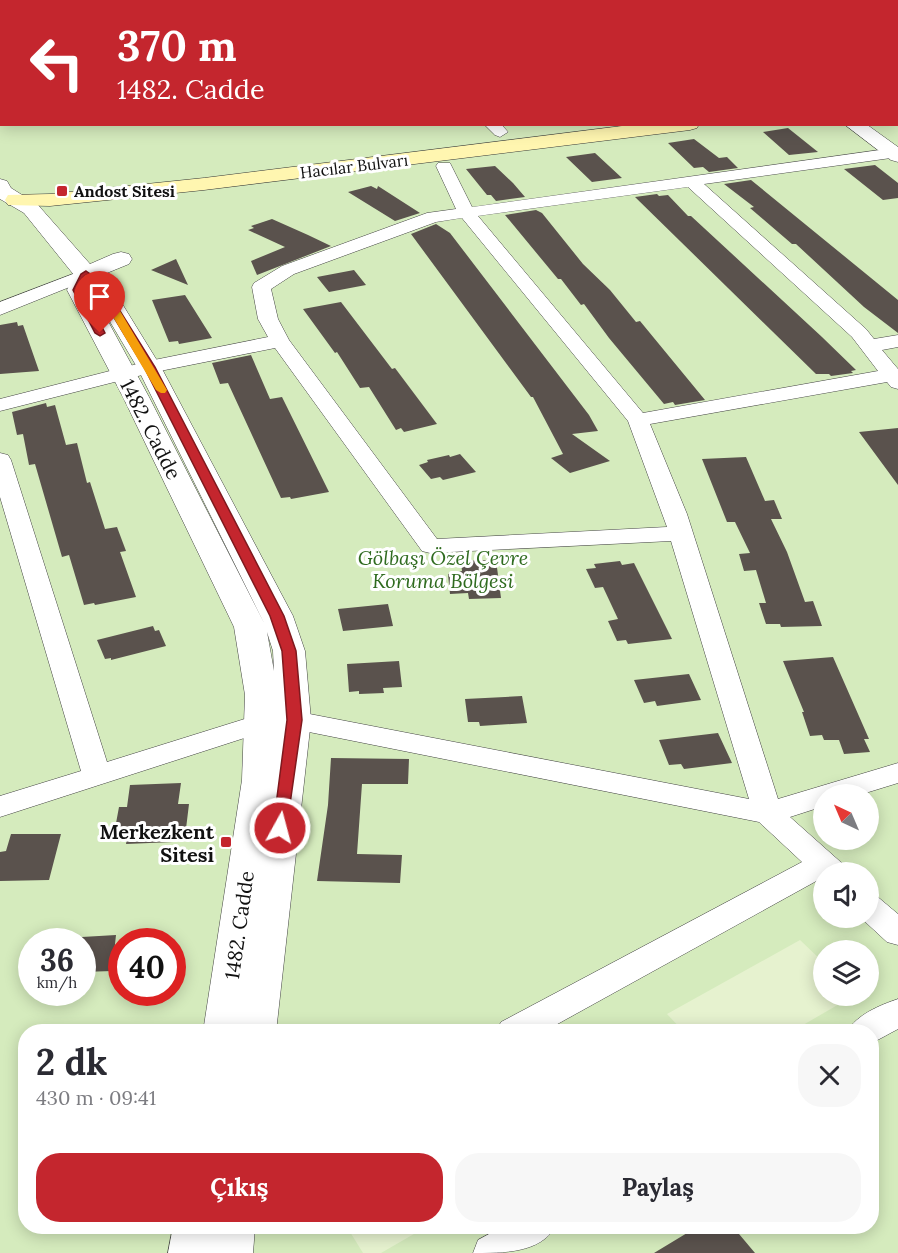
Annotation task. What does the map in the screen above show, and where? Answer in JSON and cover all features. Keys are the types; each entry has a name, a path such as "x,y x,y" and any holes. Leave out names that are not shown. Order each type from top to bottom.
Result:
{"main road":[{"name":"Hacılar Bulvarı","path":"8,201 283,171 588,126"},
{"name":"Hacılar Bulvarı","path":"8,201 83,197 214,183 674,126"}],"street":[{"path":"856,126 896,154"},
{"path":"680,533 430,546 280,340 268,319 261,287 288,270 392,230 433,217 690,180 896,154"},
{"path":"444,166 466,212 638,420 680,533 768,813 821,862"},
{"path":"638,420 894,379 859,333 690,180"},
{"path":"0,185 8,201 31,209 86,274"},
{"path":"0,309 121,259"},
{"name":"1482. Cadde","path":"86,274 78,290 136,371 277,616 289,651 294,720 256,1024"},
{"path":"0,405 136,371 280,340"},
{"path":"869,346 898,341"},
{"name":"1482. Cadde","path":"136,371 250,627 262,695 260,780 225,1024"},
{"path":"0,460 97,775"},
{"path":"0,807 261,723 294,720 768,813 813,799"},
{"path":"860,784 898,772"},
{"path":"528,1024 813,876"},
{"path":"879,916 898,933"},
{"path":"878,1024 898,1012"},
{"path":"192,1253 195,1234"},
{"path":"229,1253 231,1234"},
{"path":"492,1253 524,1234"}],"green space":[{"name":"Gölbaşı Özel Çevre Koruma Bölgesi","path":"0,126 898,126 898,1253 0,1253"},
{"path":"800,940 813,952 813,1006 836,1006 805,1024 676,1024 667,1014"},
{"path":"351,1234 414,1234 381,1253 363,1253"}],"building":[{"path":"788,128 818,152 789,155 763,132"},
{"path":"694,139 719,158 727,157 738,168 709,172 703,167 694,168 668,143"},
{"path":"595,153 622,178 592,182 566,157"},
{"path":"875,165 898,183 898,198 883,200 844,169"},
{"path":"495,166 525,197 496,201 491,195 487,195 466,169"},
{"path":"751,180 898,300 898,333 864,307 796,244 792,244 750,208 754,207 724,184"},
{"path":"371,186 377,189 378,186 420,213 395,221 348,192"},
{"path":"657,194 659,196 668,195 856,370 851,371 853,373 831,376 816,374 635,197"},
{"path":"536,210 542,213 583,264 610,290 636,322 640,321 705,400 675,405 673,402 664,404 584,304 581,305 505,215"},
{"path":"272,219 331,246 257,275 251,261 285,247 248,230 254,228 251,226"},
{"path":"436,224 450,233 589,415 598,431 572,434 610,461 570,473 551,458 563,454 533,397 411,234"},
{"path":"176,259 188,285 151,270"},
{"path":"354,270 366,285 329,292 317,277"},
{"path":"185,295 212,338 179,344 178,341 169,342 152,300"},
{"path":"341,302 437,424 404,432 401,428 396,430 369,387 360,388 337,352 335,353 303,309"},
{"path":"17,322 18,326 23,325 39,371 0,374 0,325"},
{"path":"251,355 270,399 282,397 329,492 291,499 290,497 281,498 228,383 220,384 212,363"},
{"path":"46,403 47,407 55,405 66,445 77,443 87,483 90,482 105,529 117,527 126,551 120,552 136,597 84,605 69,555 62,557 35,464 29,465 23,434 17,435 12,412"},
{"path":"898,428 898,485 859,432"},
{"path":"460,454 476,472 443,480 440,477 431,479 419,465 428,462 427,460"},
{"path":"746,457 765,501 774,500 782,519 771,519 787,552 805,602 813,601 822,626 781,627 780,624 766,624 759,603 766,603 756,570 744,571 739,554 750,553 735,522 727,522 702,459"},
{"path":"496,560 501,598 469,599 468,593 450,594 448,574 462,571 461,561"},
{"path":"620,561 622,565 634,563 672,639 628,644 626,640 617,641 608,621 618,619 603,587 595,588 586,569 596,568 594,564"},
{"path":"388,604 393,626 343,631 338,609"},
{"path":"153,626 155,631 159,630 166,646 111,660 111,658 105,659 97,640"},
{"path":"833,657 869,739 864,739 870,752 844,754 839,740 824,740 822,735 810,736 802,712 804,712 783,661"},
{"path":"399,661 402,687 383,688 384,693 349,692 347,664"},
{"path":"689,674 701,700 657,706 655,701 644,703 634,680"},
{"path":"522,696 527,723 480,726 479,722 468,722 465,699"},
{"path":"718,733 732,763 684,769 681,764 669,765 659,740"},
{"path":"331,758 409,759 408,784 362,784 357,854 402,855 400,883 317,881 328,805"},
{"path":"181,783 178,804 189,804 185,837 174,837 173,842 126,844 128,833 114,834 119,807 127,807 130,785"},
{"path":"11,834 61,834 49,880 0,881 0,852 6,851"},
{"path":"108,935 108,971 96,972 96,936"},
{"path":"685,1234 739,1234 755,1253 654,1253"}],"slow traffic":[{"path":"89,277 99,284 150,367 161,390"}],"place":[{"name":"Andost Sitesi","path":"62,191"},
{"name":"Merkezkent Sitesi","path":"226,842"}],"route":[{"path":"100,333 78,290 86,274 99,284 150,367 277,616 289,651 294,720 280,828"}]}
